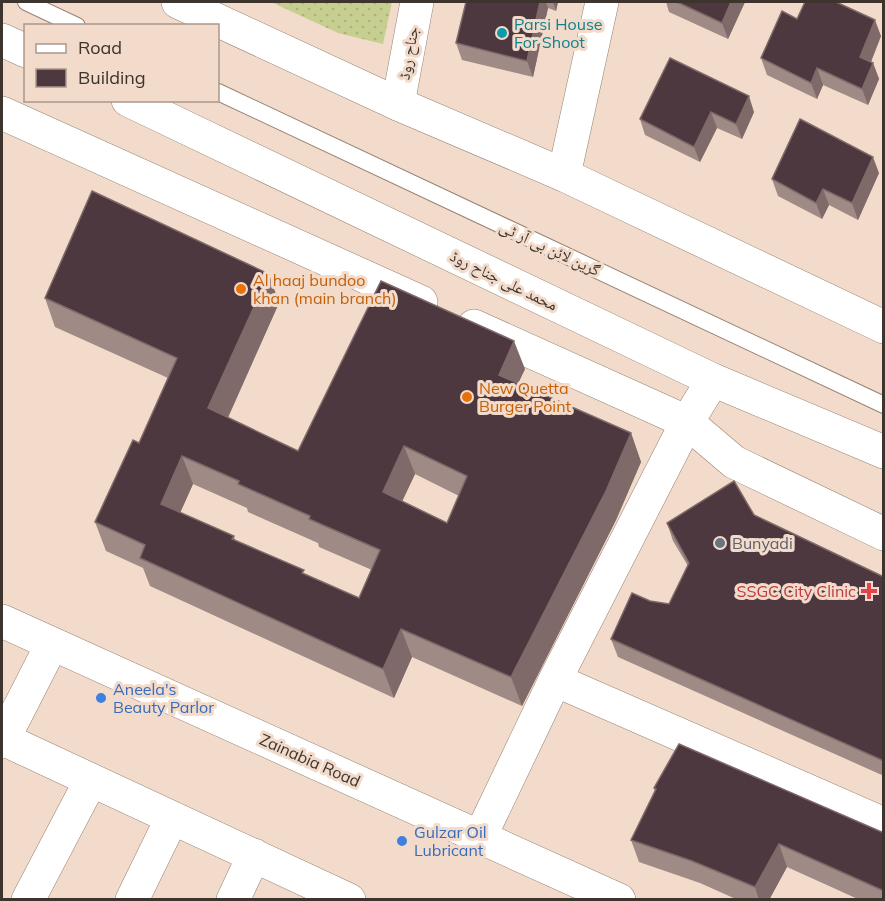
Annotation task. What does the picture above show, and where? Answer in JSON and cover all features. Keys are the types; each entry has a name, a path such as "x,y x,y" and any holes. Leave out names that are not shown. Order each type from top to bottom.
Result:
{"main road":[{"path":"178,2 398,104 564,175 884,327"},
{"name":"جناح روڈ","path":"398,104 417,2"},
{"path":"564,175 602,2"},
{"path":"2,40 24,50"},
{"name":"محمد علی جناح روڈ","path":"132,102 713,380 884,452"},
{"path":"2,113 687,422 734,462 884,534"},
{"path":"480,837 555,680 687,422 713,380"},
{"name":"Zainabia Road","path":"2,621 619,900"},
{"path":"52,644 2,740 254,855 337,897"},
{"path":"555,680 884,824"},
{"path":"28,900 91,780"},
{"path":"132,900 172,818"},
{"path":"233,900 254,855"}],"lane":[{"path":"26,2 73,24"},
{"name":"گرین لائن بی آر ٹی","path":"219,92 884,405"}],"green space":[{"path":"271,2 392,2 383,44 338,33"}],"building":[{"path":"466,2 540,2 527,61 456,43"},
{"path":"677,2 731,2 722,23"},
{"path":"805,2 836,2 875,20 860,57 873,63 862,89 817,68 811,83 761,58 782,11 797,19"},
{"path":"670,58 749,96 736,124 711,112 694,147 640,119"},
{"path":"800,119 873,157 852,203 823,189 816,203 772,179"},
{"path":"92,191 269,274 208,408 298,451 381,281 514,341 499,375 631,433 606,491 511,677 401,629 383,669 140,558 145,545 95,522 133,440 139,443 177,358 45,298","holes":["404,446 467,476 447,523 383,492","182,456 310,516 309,519 380,550 359,598 302,573 304,570 232,539 234,536 161,504"]},
{"path":"734,481 754,515 884,577 884,761 611,639 632,593 650,601 669,604 689,563 667,523"},
{"path":"679,744 884,833 884,891 779,844 755,887 692,861 631,840 656,789 654,788"}],"place":[{"name":"Parsi House For Shoot","path":"502,33"},
{"name":"Al haaj bundoo khan (main branch)","path":"241,289"},
{"name":"New Quetta Burger Point","path":"467,397"},
{"name":"Bunyadi","path":"720,543"},
{"name":"SSGC City Clinic","path":"869,591"},
{"name":"Aneela's Beauty Parlor","path":"101,698"},
{"name":"Gulzar Oil Lubricant","path":"402,841"}]}
